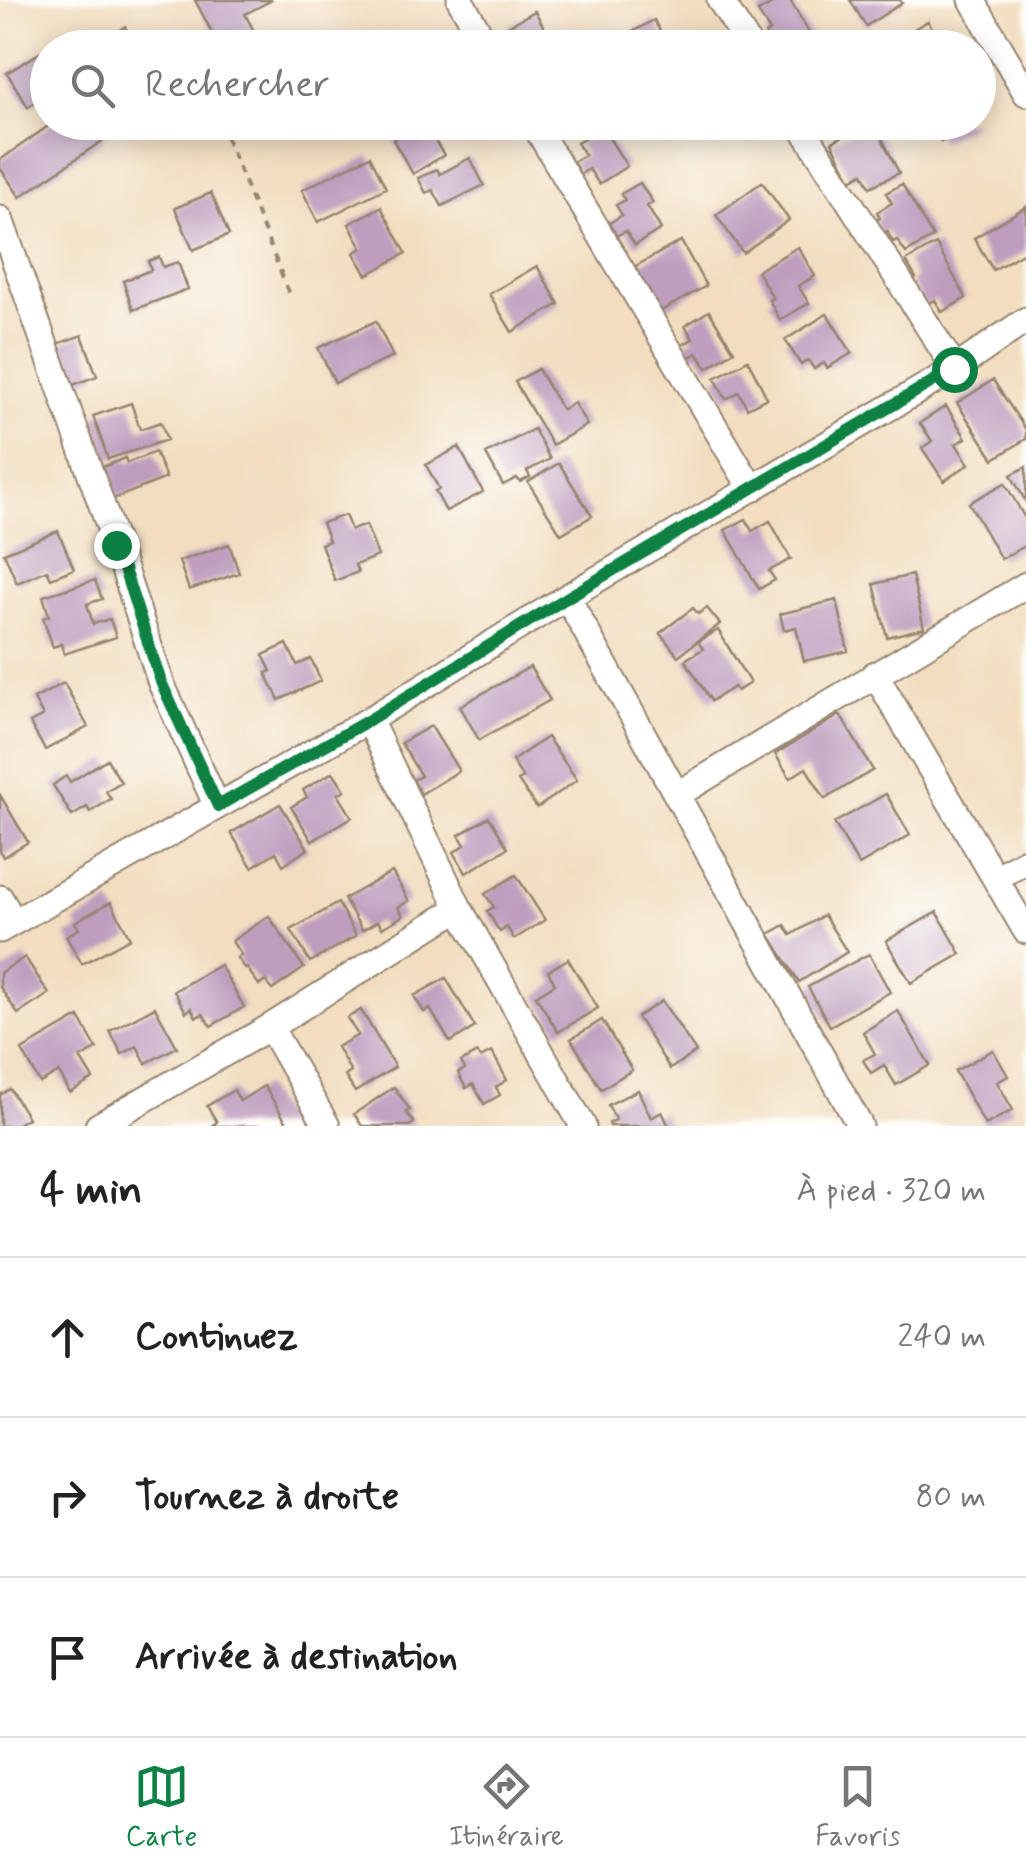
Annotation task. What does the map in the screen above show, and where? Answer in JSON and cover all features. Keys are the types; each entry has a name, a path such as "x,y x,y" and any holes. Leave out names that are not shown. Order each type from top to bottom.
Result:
{"street":[{"path":"460,0 478,30"},
{"path":"720,0 739,30"},
{"path":"972,0 1016,53 1026,94"},
{"path":"544,140 752,489"},
{"path":"810,140 954,369"},
{"path":"0,220 161,682 218,806"},
{"path":"0,898 7,926 369,720 568,597 954,369 1026,320"},
{"path":"678,794 1026,585"},
{"path":"568,597 860,1126"},
{"path":"875,674 1026,931"},
{"path":"369,720 459,908 583,1126"},
{"path":"996,878 1026,861"},
{"path":"98,1126 270,1027 459,908"},
{"path":"270,1027 326,1126"}],"path":[{"path":"227,140 292,300"}],"building":[{"path":"195,0 272,0 245,14 253,30 211,30"},
{"path":"779,0 790,0 808,30 769,30 758,12"},
{"path":"850,0 900,0 902,3 866,26"},
{"path":"535,11 545,30 510,30 508,26"},
{"path":"654,20 659,30 636,30"},
{"path":"928,21 933,30 912,30"},
{"path":"30,59 30,106 28,107 7,73"},
{"path":"30,139 104,140 20,197 0,168 0,160"},
{"path":"393,140 437,140 444,155 413,174"},
{"path":"610,140 627,166 599,184 589,169 580,174 573,162 585,155 577,143"},
{"path":"883,140 899,173 870,187 863,173 851,180 832,142"},
{"path":"370,156 386,188 318,222 302,190"},
{"path":"470,158 484,185 442,206 433,190 426,193 418,178 437,169 440,174"},
{"path":"762,182 789,220 743,253 716,215"},
{"path":"640,183 653,203 647,206 661,229 635,245 626,231 616,236 608,224 622,215 616,205 625,200 621,194"},
{"path":"902,184 933,237 906,253 897,240 893,242 887,231 882,234 874,222 880,218 877,212 892,203 886,193"},
{"path":"211,193 229,235 193,250 175,208"},
{"path":"381,207 406,253 367,275 354,253 362,248 349,224"},
{"path":"1026,207 1026,251 993,270 974,238"},
{"path":"681,241 706,286 659,312 634,267"},
{"path":"936,244 966,298 942,312 935,300 925,306 911,281 916,278 906,261"},
{"path":"798,247 815,276 798,286 809,303 780,320 769,300 773,298 757,271"},
{"path":"159,257 163,267 178,262 188,289 133,310 123,281 151,270 148,261"},
{"path":"537,266 559,304 512,332 489,294"},
{"path":"709,311 734,351 707,368 697,353 688,358 680,346 693,339 685,326"},
{"path":"827,314 852,353 827,368 824,363 814,369 808,360 801,365 785,340"},
{"path":"376,321 393,357 335,383 318,348"},
{"path":"82,335 97,376 65,388 49,347"},
{"path":"748,360 767,398 747,408 739,392 726,399 715,378"},
{"path":"538,369 562,410 574,403 587,425 552,445 515,382"},
{"path":"993,380 1026,430 1026,439 994,459 957,403"},
{"path":"131,403 140,429 161,422 167,440 108,459 93,416"},
{"path":"946,406 966,438 956,444 969,464 944,481 922,448 932,441 920,423"},
{"path":"534,429 550,459 527,471 530,477 503,485 486,454"},
{"path":"459,447 483,492 446,511 426,465"},
{"path":"155,452 166,478 106,502 93,471 125,458 127,463"},
{"path":"559,463 592,516 561,534 528,482"},
{"path":"1026,467 1026,502 1011,475"},
{"path":"1005,483 1026,520 1026,545 1001,559 969,503"},
{"path":"345,515 351,530 366,525 378,556 355,565 358,572 335,581 321,544 329,541 322,523"},
{"path":"746,519 752,531 770,521 791,559 769,571 775,580 759,589 725,530"},
{"path":"58,531 74,569 51,578 47,570 17,583 4,553"},
{"path":"229,544 239,573 189,590 179,561"},
{"path":"912,575 924,628 887,637 874,584"},
{"path":"95,580 102,599 87,604 93,624 110,619 116,637 64,654 61,644 53,647 43,618 49,616 43,596"},
{"path":"837,600 848,651 804,661 796,627 784,630 780,614"},
{"path":"693,608 698,614 707,608 720,624 678,656 660,633"},
{"path":"718,630 750,683 737,691 734,687 711,701 685,660 703,649 698,642"},
{"path":"287,644 297,665 311,659 321,681 279,700 266,673 271,671 263,655"},
{"path":"530,667 550,700 479,740 460,706"},
{"path":"64,683 88,727 45,750 30,723 43,716 34,699"},
{"path":"840,715 873,770 825,799 806,768 790,778 775,754"},
{"path":"431,726 459,771 421,794 413,780 421,776 401,743"},
{"path":"547,737 577,780 537,808 518,781 523,778 512,761"},
{"path":"107,759 121,782 106,791 111,799 90,812 87,807 72,816 53,785 66,776 70,782"},
{"path":"333,772 345,790 338,794 352,817 312,841 291,807 307,797 303,790"},
{"path":"886,794 910,835 859,865 834,823"},
{"path":"0,795 28,842 3,857 0,851"},
{"path":"280,804 308,849 283,865 276,852 252,867 231,833"},
{"path":"489,817 508,848 466,873 454,852 465,845 459,835"},
{"path":"392,872 409,901 398,907 403,916 382,928 378,921 362,930 344,899"},
{"path":"516,875 545,920 514,939 507,927 500,932 487,911 494,907 485,894"},
{"path":"111,902 130,938 82,964 66,936 79,929 75,922"},
{"path":"338,903 356,936 310,962 291,930"},
{"path":"937,912 961,954 911,983 886,941"},
{"path":"824,915 847,952 799,982 769,934 785,925 791,935"},
{"path":"269,916 304,968 272,990 266,981 259,985 245,969 232,941"},
{"path":"869,954 890,992 830,1026 808,987"},
{"path":"25,957 49,994 18,1014 0,987 0,973"},
{"path":"568,959 598,1008 558,1032 536,996 555,984 548,971"},
{"path":"220,965 244,1007 211,1026 203,1014 196,1017 191,1008 186,1012 174,991"},
{"path":"446,978 475,1027 450,1042 430,1009 424,1012 414,996"},
{"path":"662,1001 696,1052 670,1069 637,1017"},
{"path":"155,1007 177,1047 146,1063 137,1046 122,1054 110,1031"},
{"path":"361,1010 395,1067 355,1092 345,1076 351,1072 337,1047 358,1035 347,1018"},
{"path":"898,1011 930,1065 896,1085 884,1065 871,1073 863,1060 875,1054 863,1032"},
{"path":"79,1017 97,1049 80,1058 93,1079 70,1093 59,1072 40,1083 22,1050"},
{"path":"602,1020 632,1070 601,1089 571,1039"},
{"path":"993,1050 1008,1076 997,1082 1013,1110 985,1125 955,1071"},
{"path":"492,1052 507,1080 496,1087 500,1095 484,1104 473,1084 466,1088 458,1073 465,1069 461,1062 477,1053 480,1058"},
{"path":"264,1086 287,1123 211,1126 217,1122 207,1106 234,1090 240,1101"},
{"path":"394,1087 414,1123 362,1126 354,1114"},
{"path":"10,1089 28,1118 14,1126 0,1126 0,1095"},
{"path":"638,1090 651,1118 662,1112 669,1126 610,1126 616,1120 608,1105"}],"route":[{"path":"116,545 161,682 218,806 369,720 568,597 954,369"}]}
